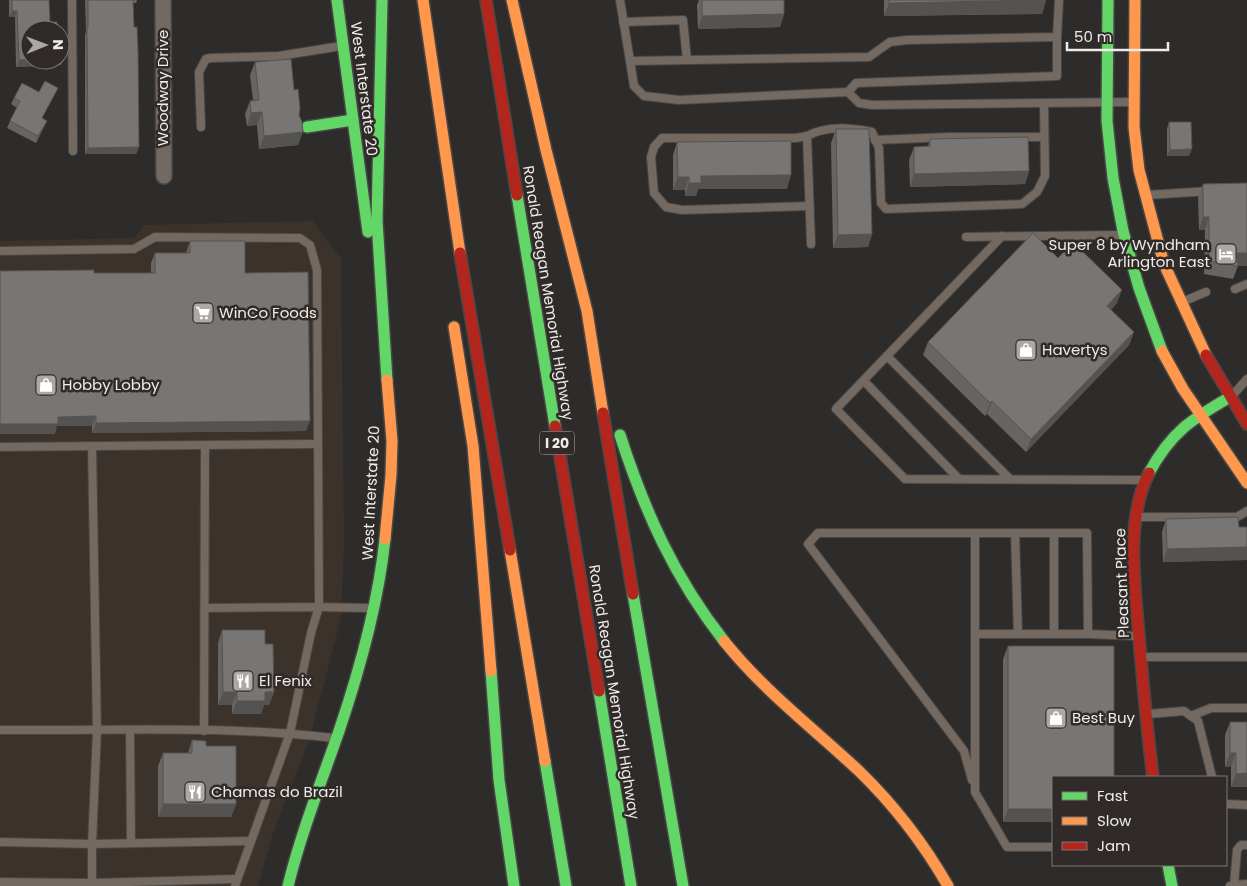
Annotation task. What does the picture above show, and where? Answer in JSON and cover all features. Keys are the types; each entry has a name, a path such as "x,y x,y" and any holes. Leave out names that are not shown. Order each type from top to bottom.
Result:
{"main road":[{"name":"West Interstate 20","path":"288,886 312,802 346,709 374,608 382,569 389,504 392,440 387,380 337,0"},
{"path":"382,0 377,221 387,380"},
{"path":"423,0 457,230 566,886"},
{"name":"Ronald Reagan Memorial Highway","path":"486,0 631,886"},
{"path":"512,0 546,150 616,421 634,478 654,526 691,594 741,661 758,680 804,724 844,758 893,807 925,847 948,886"},
{"path":"1108,0 1108,121 1114,178 1124,235 1139,288 1160,345 1183,390 1247,483"},
{"path":"1136,0 1134,127 1139,170 1145,196 1164,264 1202,349 1247,424"},
{"path":"307,127 353,120"},
{"path":"449,263 457,230"},
{"path":"587,311 683,886"},
{"path":"452,316 473,446 499,780 514,886"},
{"name":"Pleasant Place","path":"1154,776 1140,657 1134,570 1136,517 1139,498 1145,480 1175,436 1200,414 1230,397"},
{"path":"1168,866 1172,886"}],"street":[{"name":"Woodway Drive","path":"163,0 164,176"}],"lane":[{"path":"72,0 73,151"},
{"path":"620,0 634,86 644,96 679,100 848,92 856,83 1057,76 1059,0"},
{"path":"623,22 683,20 687,60"},
{"path":"630,61 869,57 890,42 907,40 1057,37"},
{"path":"201,126 200,72 206,59 279,56 343,46"},
{"path":"848,92 859,103 872,105 1134,102"},
{"path":"809,206 682,210 666,207 654,193 651,157 654,147 662,138 796,138 815,132 847,127 872,132 876,140 879,148 881,203 886,209 1022,204 1037,192 1045,176 1044,103"},
{"path":"807,136 811,244"},
{"path":"876,140 950,136 1044,137"},
{"path":"1145,196 1221,190"},
{"path":"966,237 1124,235"},
{"path":"1002,236 836,409 905,479 1145,480"},
{"path":"0,251 134,249 155,237 300,238 310,245 317,270 319,607 290,733 236,882 92,885 0,882"},
{"path":"1235,289 1247,284"},
{"path":"1181,302 1206,292"},
{"path":"887,356 1010,480"},
{"path":"1230,397 1247,379"},
{"path":"864,380 960,479"},
{"path":"0,447 318,444"},
{"path":"204,730 205,445"},
{"path":"92,446 97,730 92,885"},
{"path":"1136,517 1237,517 1247,511"},
{"path":"1052,847 1007,847 975,792 964,751 808,544 818,533 1087,532 1088,634"},
{"path":"975,792 976,533"},
{"path":"1015,533 1018,634"},
{"path":"1054,533 1054,634"},
{"path":"204,608 374,608"},
{"path":"976,634 1088,634 1139,637"},
{"path":"1140,657 1247,657"},
{"path":"1191,716 1211,708 1247,708"},
{"path":"1146,714 1184,711 1198,721 1212,776"},
{"path":"0,730 204,730 290,733 335,738"},
{"path":"130,730 131,844"},
{"path":"1227,804 1247,805"},
{"path":"0,842 131,844 252,841"},
{"path":"1247,845 1241,845 1237,850 1232,886 1247,884"}],"shaded area":[{"path":"313,221 341,259 344,546 341,618 309,741 273,833 258,886 0,886 0,241 134,238 144,225"}],"building":[{"path":"12,0 49,0 50,20 20,20 20,60 17,11 12,11"},
{"path":"88,0 133,0 134,27 137,27 138,51 139,147 88,148"},
{"path":"702,0 784,0 784,14 702,16"},
{"path":"889,0 1046,0 889,3"},
{"path":"291,59 294,90 298,89 299,115 303,132 264,136 262,112 251,113 250,101 259,100 255,62"},
{"path":"45,81 58,88 42,118 47,121 38,136 10,121 20,101 14,98 22,83 39,92"},
{"path":"1169,122 1191,122 1192,149 1170,150"},
{"path":"836,129 869,129 872,234 838,235"},
{"path":"1028,137 1029,171 914,174 914,147 930,146 930,139"},
{"path":"791,141 791,175 701,176 701,183 689,183 689,177 678,177 677,142"},
{"path":"1247,183 1247,253 1237,253 1238,266 1209,261 1209,217 1203,217 1203,184"},
{"name":"Havertys","path":"1033,233 1058,258 1073,242 1122,290 1107,306 1134,332 1031,439 992,401 990,403 928,342"},
{"name":"WinCo Foods","path":"190,241 245,241 245,273 308,272 310,421 96,423 96,416 58,417 58,424 0,424 0,271 94,270 94,273 155,273 155,253 190,253"},
{"path":"1238,517 1239,527 1247,527 1247,547 1167,549 1166,519"},
{"name":"El Fenix","path":"222,630 265,630 265,644 273,644 274,692 265,692 265,701 237,701 237,692 223,692"},
{"name":"Best Buy","path":"1008,646 1114,646 1114,776 1052,776 1052,809 1008,809"},
{"path":"1230,722 1247,722 1247,773 1236,774 1236,753 1230,753"},
{"name":"Chamas do Brazil","path":"192,740 206,741 206,746 236,746 236,804 163,804 163,753 192,753"}],"traffic: fast":[{"path":"337,0 368,232"},
{"path":"382,0 377,221 387,380"},
{"path":"1108,0 1107,121 1113,178 1123,231 1139,288 1162,351"},
{"path":"307,127 353,120"},
{"path":"517,195 555,426"},
{"path":"1149,473 1174,437 1204,412 1230,397"},
{"path":"620,435 640,491 663,543 690,593 724,641"},
{"path":"288,886 305,827 339,731 361,660 378,588 385,539"},
{"path":"633,594 683,886"},
{"path":"491,671 499,780 514,886"},
{"path":"599,691 631,886"},
{"path":"545,761 566,886"},
{"path":"1168,866 1172,886"}],"traffic: slow":[{"path":"423,0 460,253"},
{"path":"512,0 546,150 587,311 603,413"},
{"path":"1135,0 1134,127 1139,170 1164,264 1206,355"},
{"path":"454,327 473,446 491,671"},
{"path":"1162,351 1183,389 1247,483"},
{"path":"385,539 392,441 387,380"},
{"path":"510,550 545,761"},
{"path":"724,641 772,693 859,771 884,797 919,840 948,886"}],"traffic: jam":[{"path":"486,0 517,195"},
{"path":"460,253 510,550"},
{"path":"1206,355 1247,424"},
{"path":"603,413 633,594"},
{"path":"555,426 599,691"},
{"path":"1149,473 1137,511 1134,532 1134,575 1153,776"}],"place":[{"name":"Super 8 by Wyndham Arlington East","path":"1226,254"},
{"name":"WinCo Foods","path":"203,313"},
{"name":"Havertys","path":"1026,350"},
{"name":"Hobby Lobby","path":"46,385"},
{"name":"El Fenix","path":"243,681"},
{"name":"Best Buy","path":"1056,718"},
{"name":"Chamas do Brazil","path":"195,792"}]}
